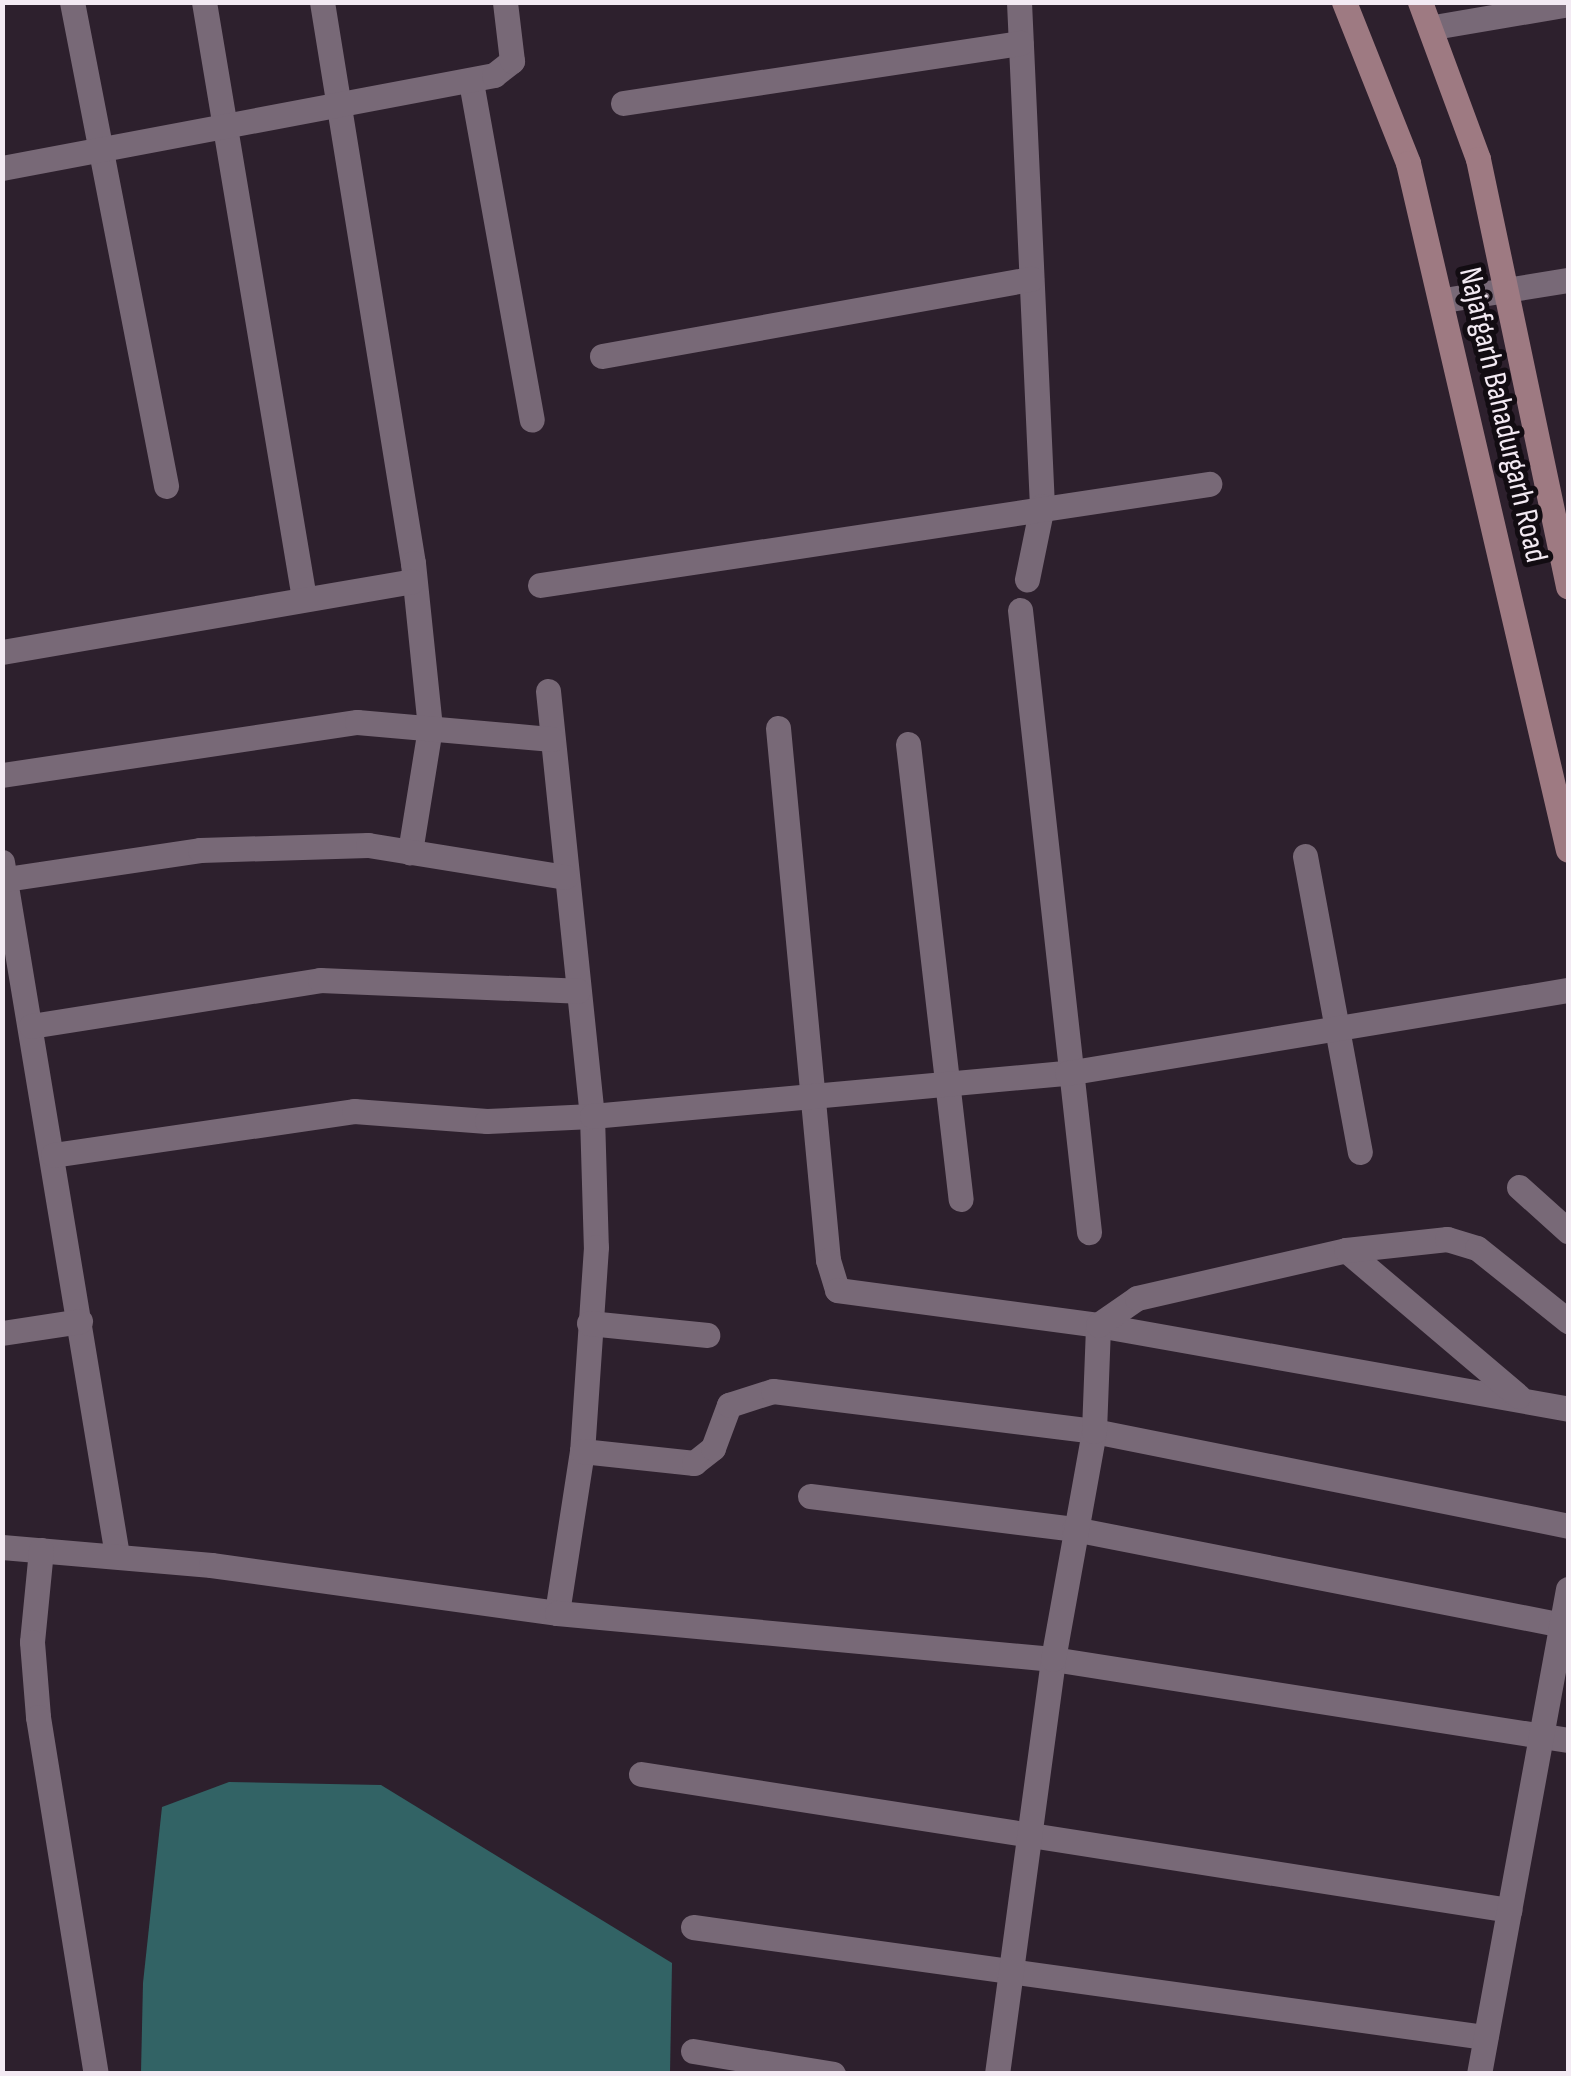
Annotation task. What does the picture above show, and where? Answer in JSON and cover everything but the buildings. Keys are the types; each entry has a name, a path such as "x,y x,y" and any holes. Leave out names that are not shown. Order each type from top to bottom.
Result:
{"main road":[{"name":"Najafgarh Bahadurgarh Road","path":"1344,2 1408,164 1444,300 1568,850"},
{"name":"Najafgarh Bahadurgarh Road","path":"1420,2 1434,27 1478,158 1509,290 1568,587"}],"street":[{"path":"72,2 96,152 166,486"},
{"path":"204,2 228,125 304,598"},
{"path":"322,2 412,581 430,728 410,852"},
{"path":"2,168 471,82 505,71 512,61 505,2"},
{"path":"1020,2 1042,506 1027,579"},
{"path":"1434,27 1568,4"},
{"path":"622,104 1021,43"},
{"path":"471,82 532,420"},
{"path":"602,356 1031,279"},
{"path":"1444,300 1568,280"},
{"path":"540,585 1042,506 1210,484"},
{"path":"2,652 412,581"},
{"path":"1020,610 1068,1073 1089,1232"},
{"path":"548,691 592,1116 596,1247 582,1451 557,1614"},
{"path":"2,775 357,722 552,739"},
{"path":"778,728 830,1278 837,1290 1098,1325 1518,1396 1568,1409"},
{"path":"908,744 944,1084 961,1199"},
{"path":"117,1555 4,871 200,850 368,845 565,876"},
{"path":"1305,856 1360,1152"},
{"path":"31,1026 320,980 578,991"},
{"path":"53,1154 354,1111 487,1121 592,1116 1068,1073 1568,990"},
{"path":"1519,1187 1568,1231"},
{"path":"1098,1325 1137,1298 1346,1250 1447,1238 1477,1248 1568,1321"},
{"path":"1346,1250 1518,1396"},
{"path":"2,1333 80,1322"},
{"path":"589,1323 707,1335"},
{"path":"997,2074 1053,1659 1094,1431 1098,1325"},
{"path":"582,1451 694,1463 713,1448 729,1405 773,1391 1094,1431 1568,1526"},
{"path":"810,1496 1074,1528 1565,1626"},
{"path":"2,1547 117,1555 557,1614 1053,1659 1568,1740"},
{"path":"42,1550 32,1642 38,1717 96,2074"},
{"path":"1479,2074 1565,1626 1568,1589"},
{"path":"641,1774 1509,1910"},
{"path":"693,1927 1486,2037"},
{"path":"693,2051 832,2074"}],"shaded area":[{"path":"229,1782 381,1785 672,1963 670,2073 141,2073 143,1983 162,1807"}]}
